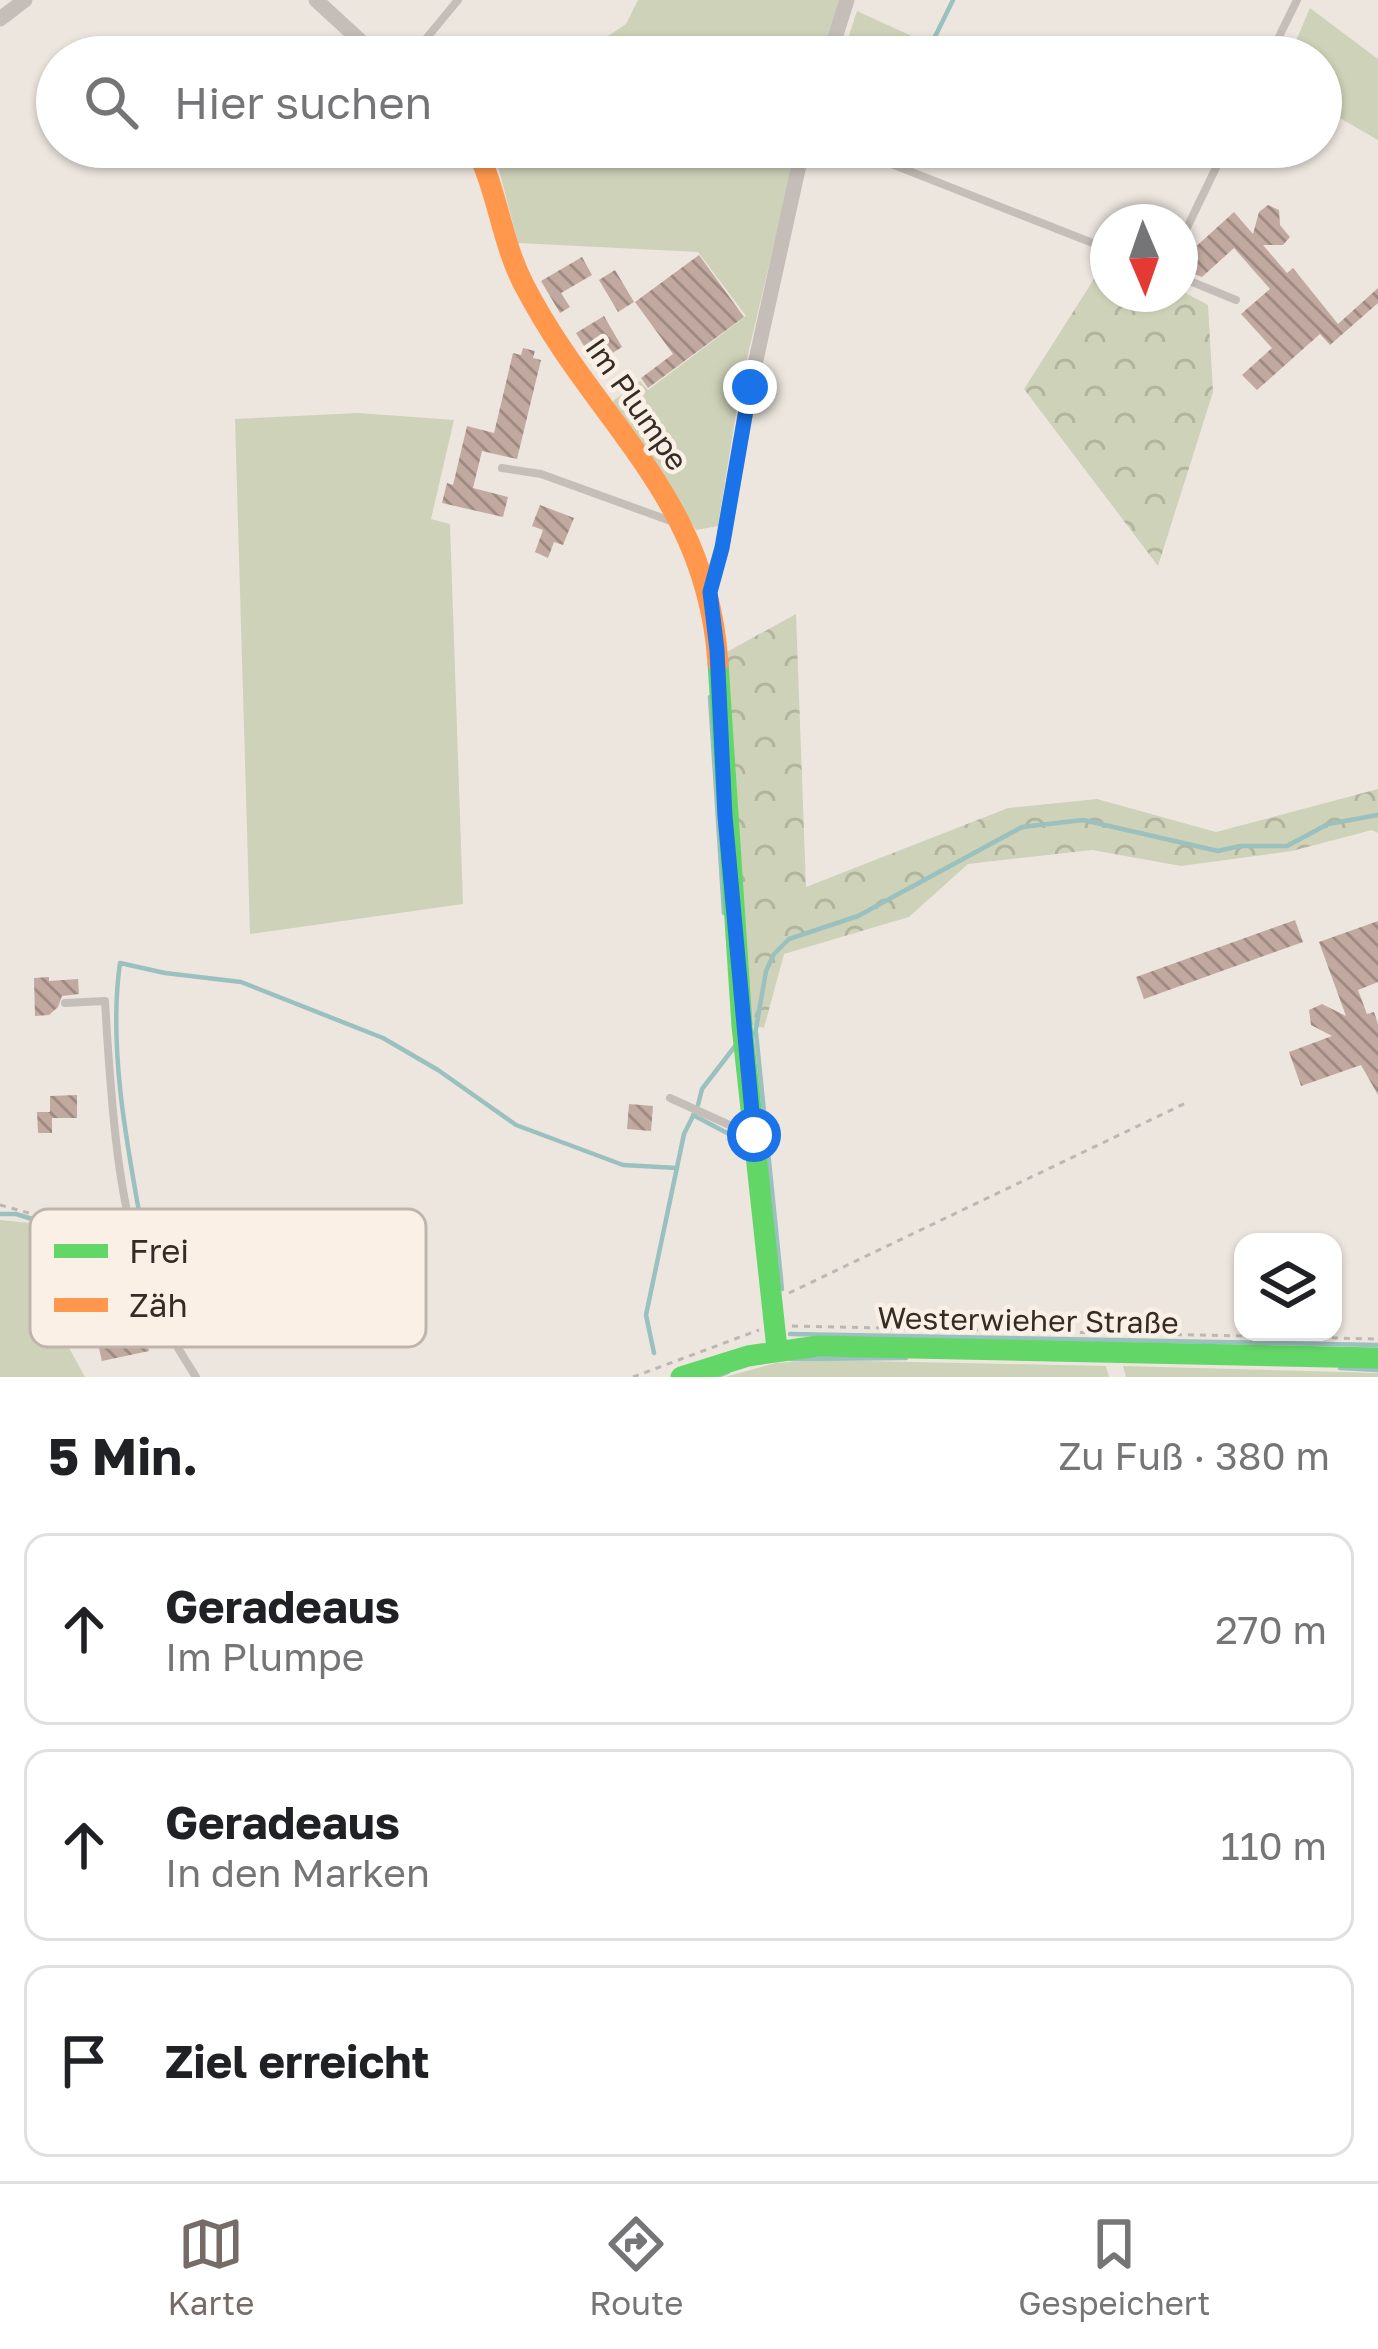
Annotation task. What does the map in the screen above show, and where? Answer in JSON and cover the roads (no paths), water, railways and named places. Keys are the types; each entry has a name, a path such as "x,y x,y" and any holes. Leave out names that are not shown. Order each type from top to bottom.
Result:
{"street":[{"path":"0,19 25,0"},
{"path":"316,0 355,36"},
{"path":"836,36 847,0"},
{"name":"Im Plumpe","path":"484,168 521,281 555,340 680,524 710,592 742,1026 775,1326"},
{"path":"710,592 798,168"},
{"path":"695,552 722,548"},
{"name":"Westerwieher Straße","path":"681,1377 729,1359 775,1326 863,1346 1378,1358"}],"lane":[{"path":"428,36 458,0"},
{"path":"1279,36 1297,0"},
{"path":"902,168 1090,242"},
{"path":"1198,205 1216,168"},
{"path":"1198,285 1236,300"},
{"path":"502,468 541,474 680,524"},
{"path":"65,1003 105,1001 109,1072 131,1209"},
{"path":"670,1098 754,1135"},
{"path":"179,1347 196,1377"}],"waterway":[{"path":"935,36 953,0"},
{"path":"710,697 724,913"},
{"path":"755,1034 766,971 789,939 858,916 1022,827 1083,820 1218,851 1287,846 1328,824 1378,815"},
{"path":"139,1209 118,1062 120,963 241,982 383,1038 516,1125 623,1165 677,1168"},
{"path":"756,1033 782,1289"},
{"path":"698,1105 702,1089 736,1045"},
{"path":"654,1353 646,1315 684,1134 695,1112"},
{"path":"693,1115 746,1143"},
{"path":"0,1214 30,1218"},
{"path":"790,1334 1378,1345"},
{"path":"791,1359 906,1358"},
{"path":"1340,1368 1378,1370"},
{"path":"715,1377 728,1372"}]}
